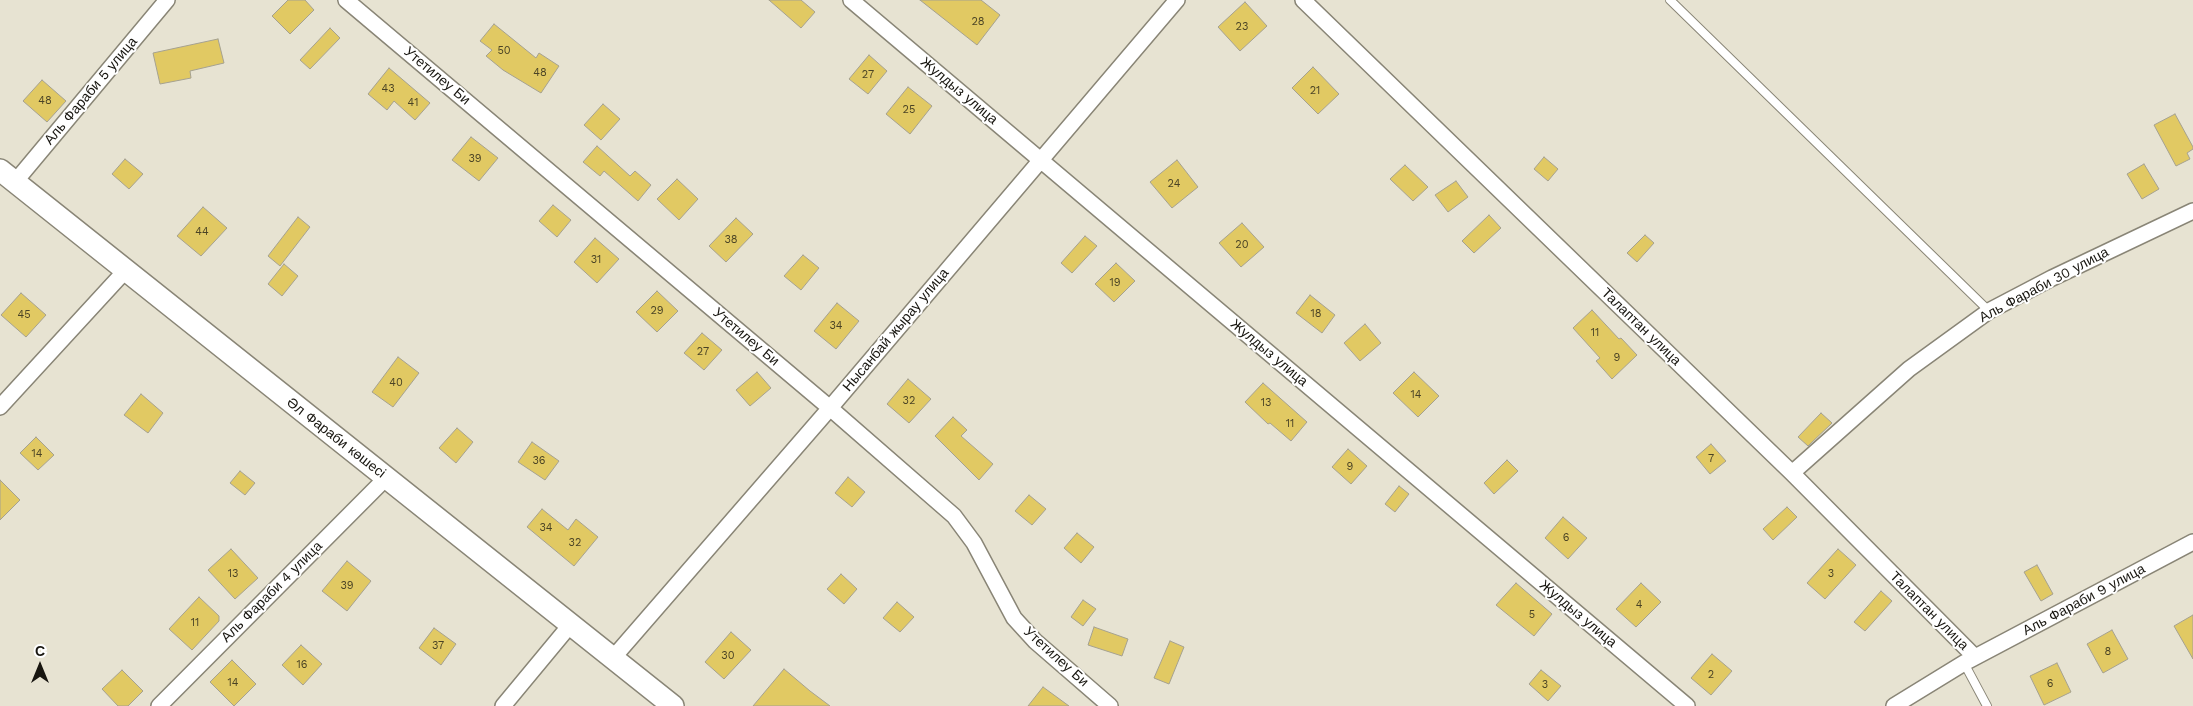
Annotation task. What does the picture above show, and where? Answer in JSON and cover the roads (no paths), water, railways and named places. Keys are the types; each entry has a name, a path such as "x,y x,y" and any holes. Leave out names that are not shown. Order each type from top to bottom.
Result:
{"street":[{"name":"Аль Фараби 5 улица","path":"7,176 167,0"},
{"name":"Утетилеу Би","path":"346,0 830,408 954,516 974,543 1014,618 1034,641 1110,706"},
{"name":"Жулдыз улица","path":"851,0 1687,706"},
{"name":"Нысанбай жырау улица","path":"613,658 830,408 1177,0"},
{"name":"Талаптан улица","path":"1303,0 1792,473 1969,660"},
{"name":"Әл Фараби көшесі","path":"7,176 672,706"},
{"name":"Аль Фараби 30 улица","path":"1792,473 1909,369 1989,311 2052,278 2193,212"},
{"path":"0,407 125,271"},
{"name":"Аль Фараби 4 улица","path":"159,706 386,478"},
{"name":"Аль Фараби 9 улица","path":"1969,660 2193,542"},
{"path":"503,706 571,624"},
{"path":"1894,706 1969,660"}],"lane":[{"path":"1670,0 1989,311"},
{"path":"1969,660 1987,706"}]}
